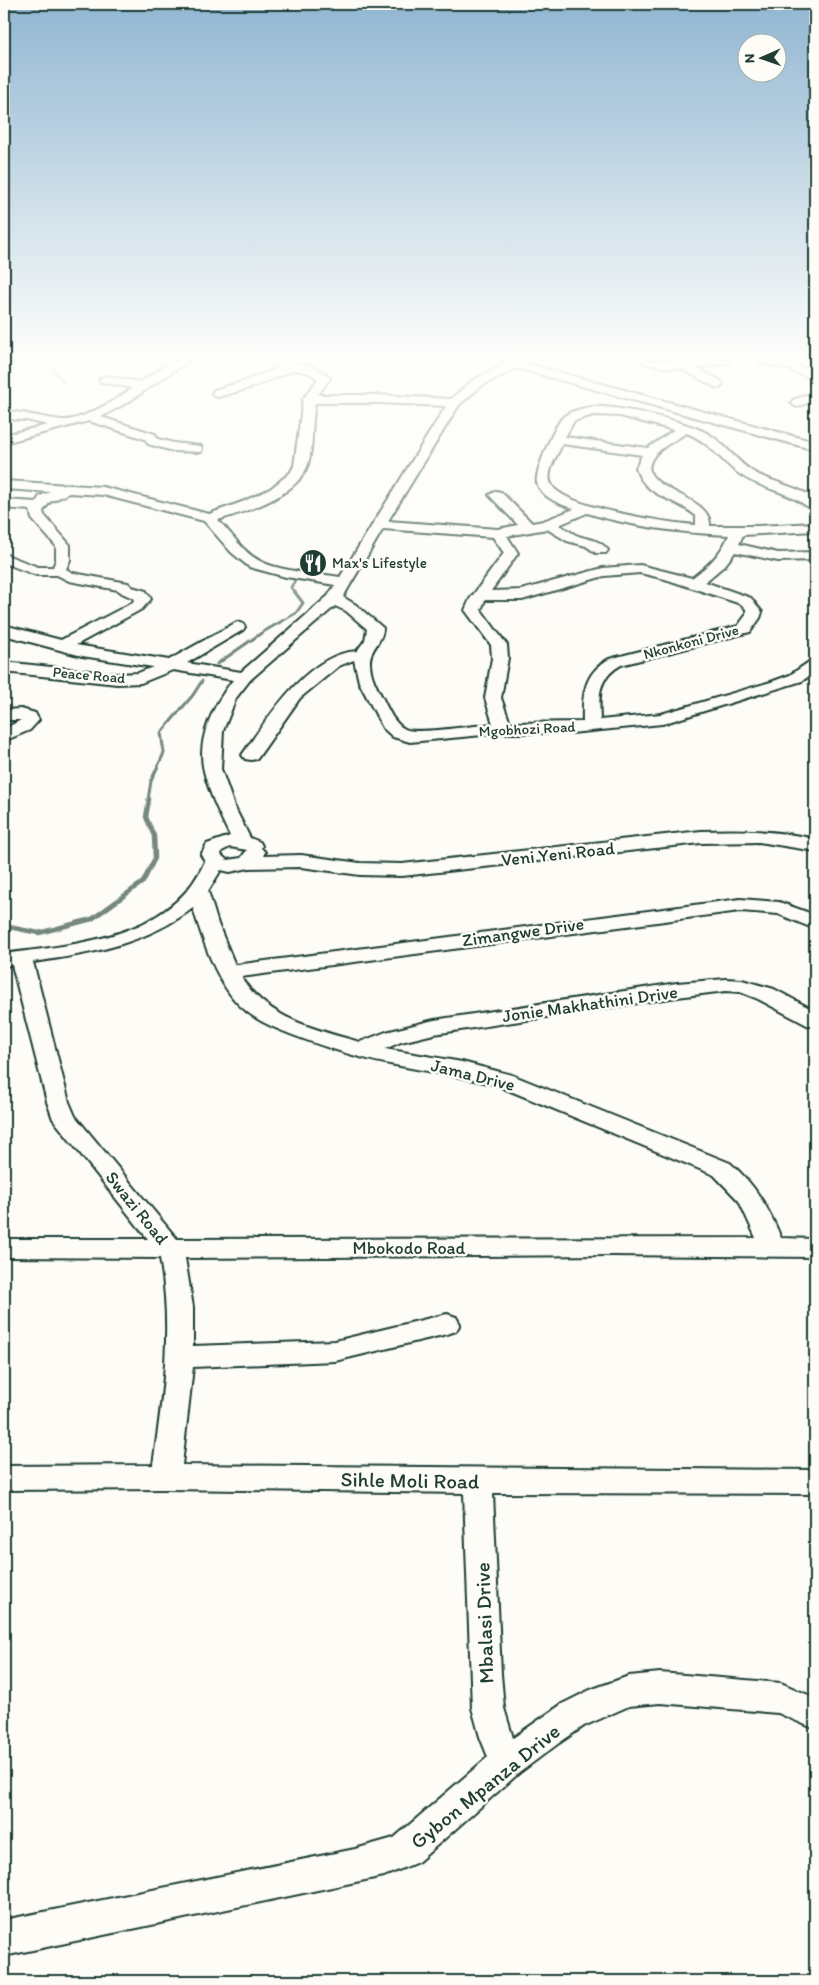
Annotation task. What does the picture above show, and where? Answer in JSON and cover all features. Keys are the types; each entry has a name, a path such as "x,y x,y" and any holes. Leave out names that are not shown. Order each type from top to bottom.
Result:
{"street":[{"path":"209,518 256,502 288,482 298,472 303,454"},
{"path":"12,959 75,948 140,933 179,910 235,853 225,806 212,769 214,731 228,697 244,677 334,599 422,454"},
{"path":"552,454 544,472 544,484 549,491 562,499 587,508 633,521 702,530 738,532 815,526"},
{"path":"650,454 643,464 648,480 658,488 700,512 704,521 702,530"},
{"path":"723,454 748,474 796,494 815,506"},
{"path":"4,485 70,488 116,494 209,518 236,549 254,564 286,573 344,582"},
{"path":"60,571 63,560 63,545 37,516 36,511 45,499 70,488"},
{"path":"496,495 530,529"},
{"path":"4,504 39,506"},
{"path":"378,525 498,533 530,529 548,524 587,508"},
{"path":"548,524 572,538 591,543 601,550"},
{"path":"694,583 717,568 731,547 738,532"},
{"path":"498,533 511,553 473,610 499,645 500,658 493,698 503,728"},
{"path":"731,547 778,557 815,556"},
{"path":"4,558 36,571 60,571 69,577 123,586 127,590 141,594 143,599 137,606 62,646"},
{"name":"Nkonkoni Drive","path":"482,596 522,595 547,589 588,575 640,569 655,571 746,601 754,610 752,621 744,629 615,662 604,667 592,683 592,726"},
{"path":"251,755 294,694 333,663 348,656 362,655 373,641 375,635 374,628 351,608 334,599"},
{"path":"172,665 237,627"},
{"name":"Peace Road","path":"4,630 82,651 244,677"},
{"path":"4,645 27,637"},
{"name":"Mgobhozi Road","path":"362,655 365,677 385,718 398,734 419,737 503,728 571,728 640,723 662,719 777,685 796,678 815,665"},
{"name":"Peace Road","path":"4,667 128,679 146,677 172,665"},
{"path":"4,714 26,715 30,720 24,726 4,736"},
{"name":"Veni Yeni Road","path":"235,853 360,869 402,870 702,837 771,837 815,845"},
{"name":"Jama Drive","path":"202,886 208,924 228,972 241,994 259,1012 279,1022 327,1040 361,1050 398,1059 462,1069 504,1080 722,1169 736,1180 751,1198 772,1247"},
{"name":"Zimangwe Drive","path":"228,972 740,905 763,905 791,910 815,923"},
{"name":"Swazi Road","path":"12,959 58,1102 65,1118 171,1250 176,1270 181,1309 181,1357 166,1477"},
{"name":"Jonie Makhathini Drive","path":"361,1050 394,1036 434,1027 677,990 726,985 742,986 759,992 783,1002 815,1020"},
{"name":"Mbokodo Road","path":"4,1248 171,1250 615,1246 815,1248"},
{"path":"181,1357 334,1351 447,1324"},
{"name":"Sihle Moli Road","path":"4,1478 166,1477 478,1481 815,1482"},
{"name":"Mbalasi Drive","path":"478,1481 485,1674 488,1708 496,1737 507,1762"},
{"name":"Gybon Mpanza Drive","path":"4,1938 384,1859 406,1850 422,1838 507,1762 573,1715 601,1700 629,1691 668,1688 781,1698 815,1714"}],"waterway":[{"path":"217,664 263,632 296,613 303,603 291,587 297,578"},
{"path":"148,800 151,781 164,753 161,733 193,695 202,681"},
{"path":"4,926 39,933 92,919 143,882 155,858 154,836 146,817 149,799"}],"place":[{"name":"Max's Lifestyle","path":"313,563"}]}
